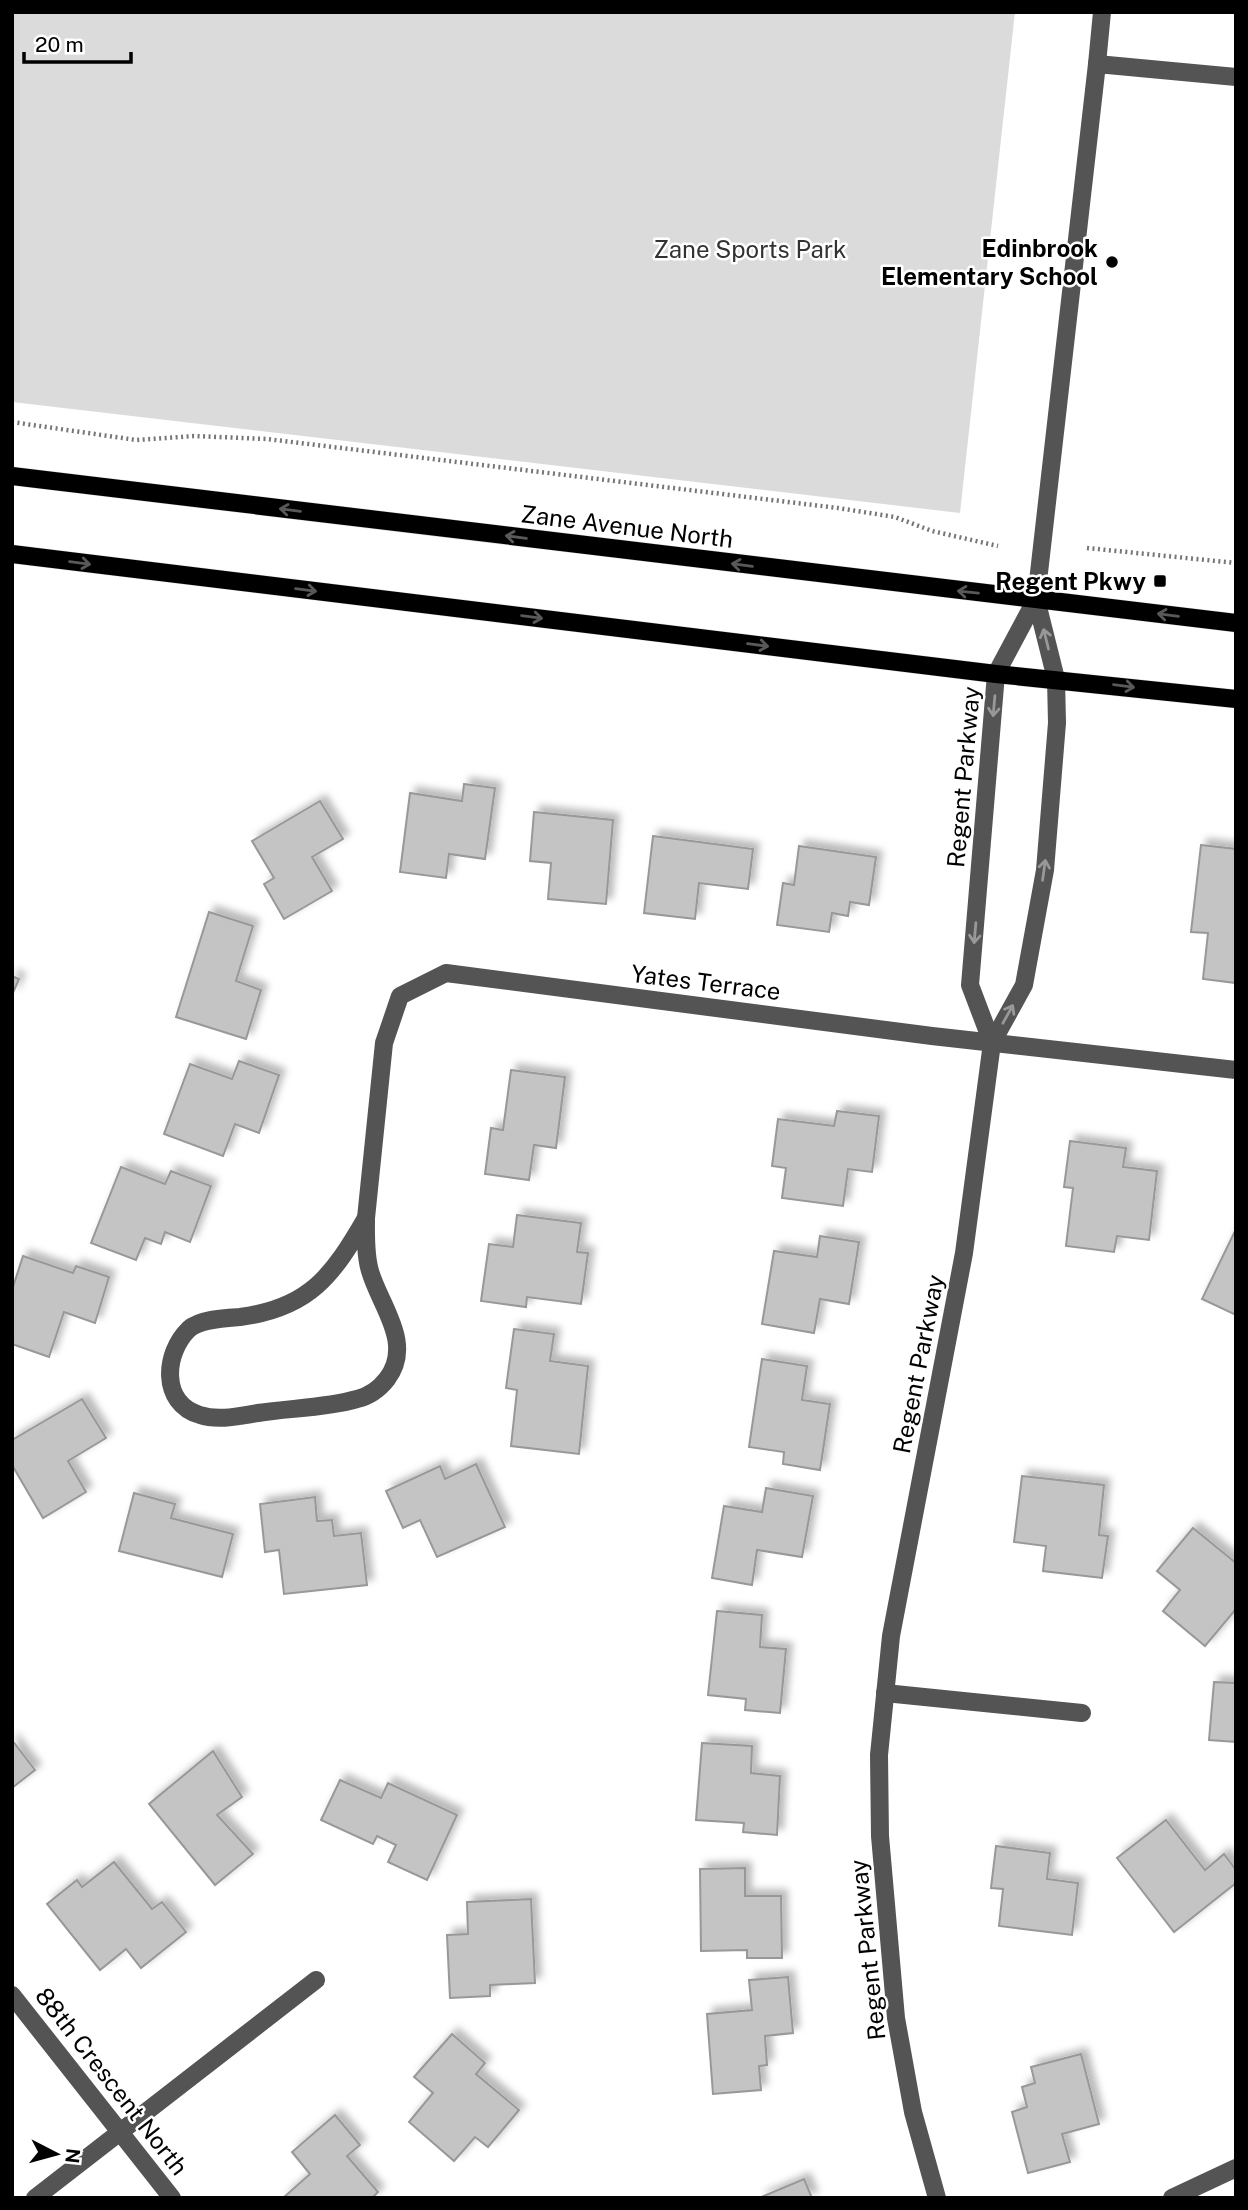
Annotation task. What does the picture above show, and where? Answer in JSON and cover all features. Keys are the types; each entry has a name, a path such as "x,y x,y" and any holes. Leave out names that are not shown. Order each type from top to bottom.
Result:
{"main road":[{"name":"Zane Avenue North","path":"12,476 1236,623"},
{"path":"12,554 996,674 1056,678 1236,699"}],"street":[{"path":"1036,599 1102,12"},
{"path":"1097,64 1236,77"},
{"name":"Regent Parkway","path":"992,1043 970,985 996,674 1036,599"},
{"name":"Regent Parkway","path":"937,2198 914,2112 896,2018 885,1918 880,1768 885,1693 907,1547 964,1254 992,1043 1024,985 1045,870 1057,723 1056,678 1036,599"},
{"name":"Yates Terrace","path":"366,1218 338,1267 305,1296 261,1314 191,1326 173,1347 168,1373 177,1399 198,1415 225,1418 358,1399 380,1388 396,1367 398,1345 369,1270 366,1218 384,1043 400,996 446,973 992,1043 1236,1070"},
{"path":"885,1693 1082,1713"},
{"path":"35,2198 316,1980"},
{"name":"88th Crescent North","path":"12,1995 172,2198"},
{"path":"1172,2198 1236,2168"}],"path":[{"path":"12,422 136,440 194,436 267,439 824,507 895,517 932,531 998,546"},
{"path":"1087,548 1236,563"}],"green space":[{"name":"Zane Sports Park","path":"12,12 1015,12 960,513 12,402"}],"building":[{"path":"464,784 495,788 485,859 449,854 446,878 400,872 410,793 462,801"},
{"path":"320,801 343,839 312,857 332,891 284,919 264,884 274,878 252,841"},
{"path":"534,812 613,820 606,904 548,899 551,863 530,861"},
{"path":"653,836 753,849 748,889 699,883 695,919 644,913"},
{"path":"1201,845 1236,849 1236,983 1203,979 1208,933 1191,932"},
{"path":"799,846 876,857 869,905 850,902 848,916 832,913 829,932 777,925 783,883 794,885"},
{"path":"209,912 253,926 236,981 261,990 246,1039 176,1017"},
{"path":"12,976 19,979 12,995"},
{"path":"239,1061 279,1075 259,1133 235,1124 223,1156 164,1134 190,1064 232,1079"},
{"path":"511,1070 565,1077 556,1148 534,1145 529,1180 485,1174 491,1128 503,1130"},
{"path":"837,1111 879,1116 872,1172 848,1169 843,1206 782,1198 786,1168 772,1166 778,1119 834,1126"},
{"path":"1070,1141 1126,1148 1123,1167 1157,1171 1149,1240 1117,1236 1114,1252 1066,1246 1073,1188 1064,1187"},
{"path":"121,1167 165,1184 171,1171 211,1186 190,1242 165,1232 161,1244 145,1238 136,1260 91,1243"},
{"path":"517,1215 581,1223 577,1252 588,1253 581,1304 527,1297 526,1307 481,1301 489,1244 513,1247"},
{"path":"1236,1229 1236,1315 1202,1299"},
{"path":"820,1236 859,1242 849,1304 820,1299 814,1333 762,1324 774,1251 817,1257"},
{"path":"23,1256 73,1273 76,1266 109,1277 95,1323 64,1312 49,1357 12,1344 12,1290"},
{"path":"514,1329 554,1334 550,1361 588,1366 579,1454 511,1446 517,1390 506,1388"},
{"path":"762,1359 807,1366 802,1400 830,1404 820,1470 783,1464 784,1452 749,1447"},
{"path":"82,1399 106,1438 68,1461 86,1492 43,1518 12,1465 12,1440"},
{"path":"476,1464 505,1527 437,1557 420,1520 403,1528 386,1491 440,1466 445,1479"},
{"path":"1022,1476 1104,1485 1099,1535 1108,1536 1102,1578 1043,1571 1046,1546 1014,1542"},
{"path":"766,1488 813,1496 802,1557 757,1550 752,1585 712,1578 724,1506 762,1512"},
{"path":"134,1493 175,1504 171,1518 233,1534 222,1577 119,1551"},
{"path":"315,1497 317,1521 332,1520 334,1536 361,1533 367,1585 284,1594 279,1550 265,1552 260,1504"},
{"path":"1193,1528 1236,1563 1236,1609 1205,1646 1163,1611 1180,1590 1157,1571"},
{"path":"717,1611 762,1615 760,1647 786,1649 780,1713 745,1710 746,1699 708,1695"},
{"path":"1214,1682 1236,1683 1236,1742 1209,1740"},
{"path":"12,1740 35,1770 12,1788"},
{"path":"702,1743 752,1746 751,1773 780,1776 777,1835 743,1832 744,1823 696,1820"},
{"path":"213,1751 242,1797 217,1815 253,1854 215,1885 149,1804"},
{"path":"340,1780 381,1798 388,1783 457,1815 427,1880 388,1862 396,1845 377,1836 373,1844 321,1820"},
{"path":"1166,1820 1205,1870 1224,1854 1236,1870 1236,1883 1174,1932 1117,1858"},
{"path":"996,1846 1050,1853 1047,1879 1078,1883 1072,1935 999,1926 1003,1889 991,1888"},
{"path":"114,1862 152,1909 162,1902 186,1932 141,1968 126,1949 100,1970 47,1904 77,1880 82,1887"},
{"path":"745,1868 745,1896 781,1896 782,1958 747,1958 747,1950 701,1951 700,1869"},
{"path":"531,1899 535,1983 490,1985 490,1996 450,1998 447,1935 468,1934 467,1902"},
{"path":"788,1977 793,2033 765,2036 767,2065 759,2066 761,2090 713,2094 707,2014 752,2010 749,1980"},
{"path":"452,2034 485,2063 476,2074 519,2110 488,2147 475,2137 454,2161 409,2122 433,2093 414,2077"},
{"path":"1081,2054 1099,2124 1062,2134 1070,2162 1028,2173 1012,2112 1027,2107 1022,2087 1035,2083 1031,2067"},
{"path":"335,2115 360,2145 347,2156 378,2192 372,2198 283,2198 310,2174 292,2152"},
{"path":"804,2179 812,2198 759,2198"}],"place":[{"name":"Edinbrook Elementary School","path":"1112,262"},
{"name":"Regent Pkwy","path":"1160,581"}]}
